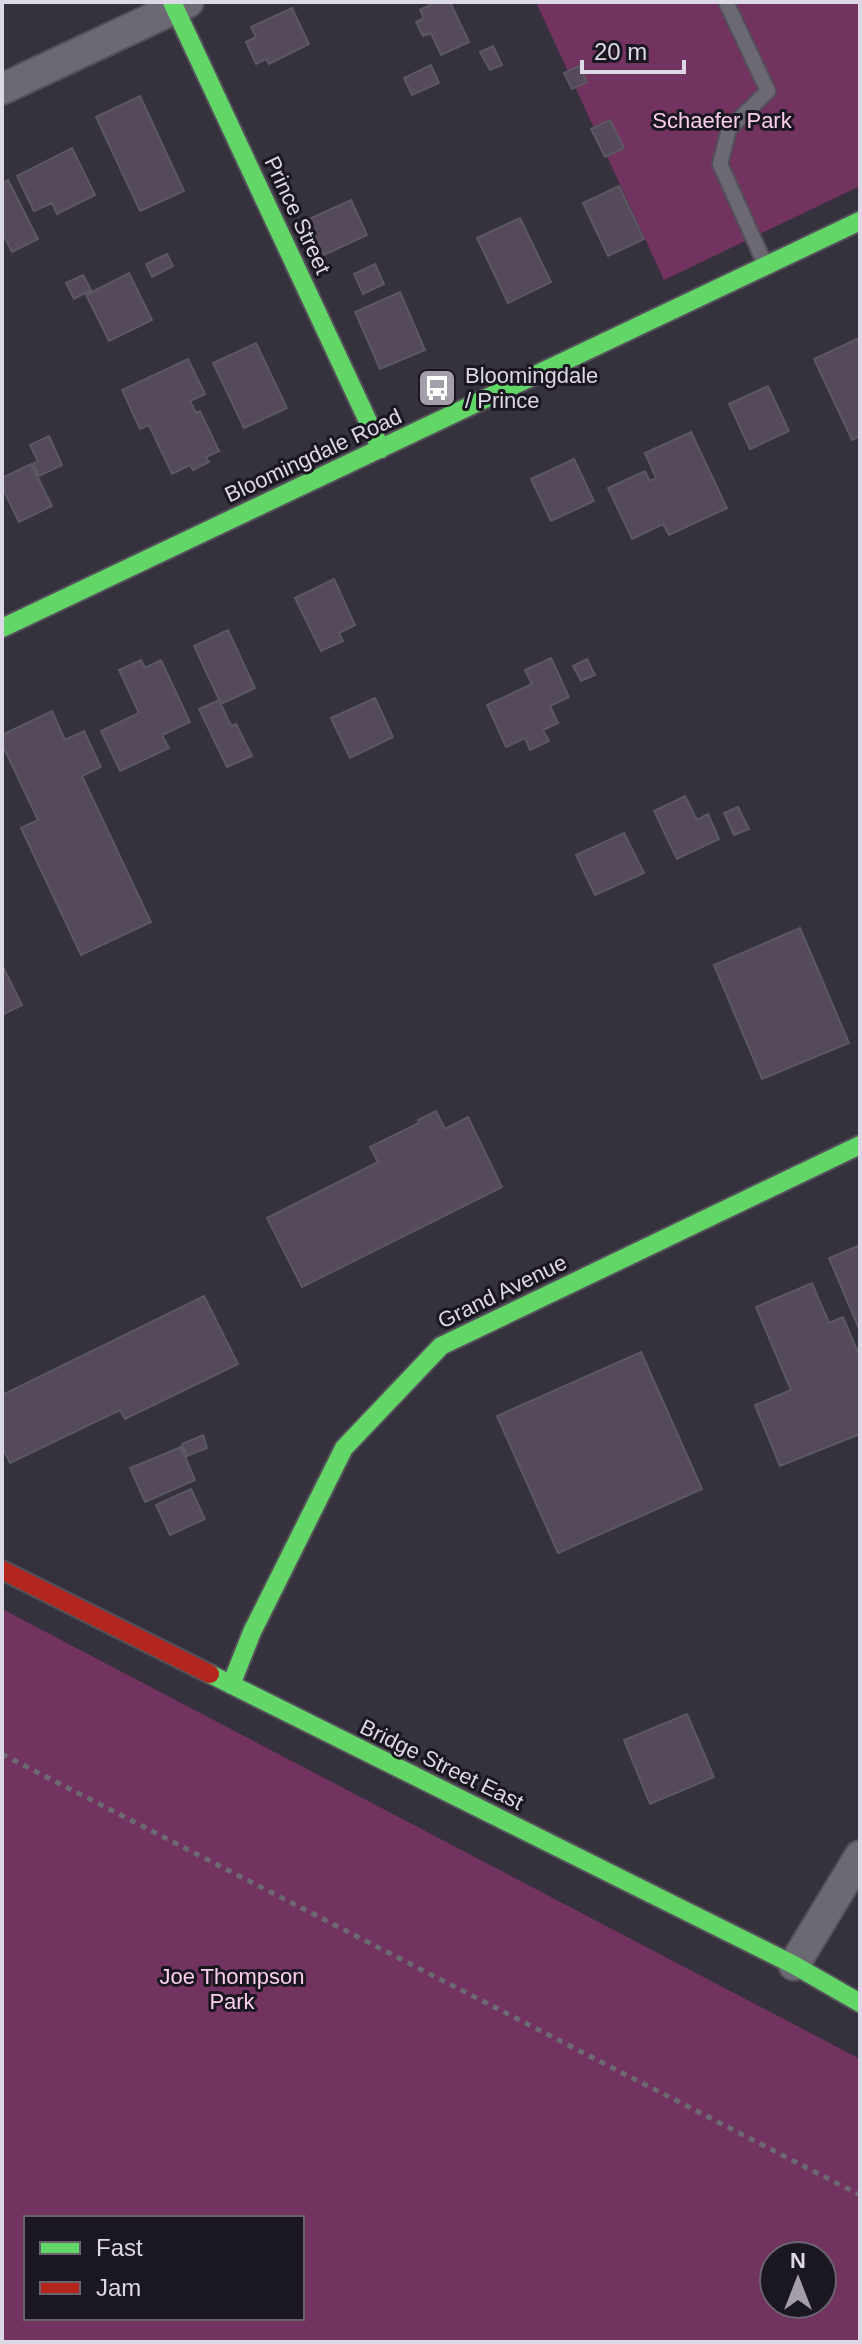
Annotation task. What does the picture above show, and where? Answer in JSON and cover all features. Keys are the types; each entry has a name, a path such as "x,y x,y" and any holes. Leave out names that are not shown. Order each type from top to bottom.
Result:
{"main road":[{"name":"Prince Street","path":"178,4 381,449"},
{"name":"Bloomingdale Road","path":"2,628 860,221"},
{"name":"Grand Avenue","path":"231,1685 252,1632 344,1448 441,1346 860,1145"},
{"name":"Bridge Street East","path":"2,1570 794,1965 860,2003"}],"street":[{"path":"2,89 178,4"},
{"path":"794,1965 860,1856"}],"lane":[{"path":"726,2 768,91 729,129 720,164 766,266"}],"path":[{"path":"2,1754 860,2195"}],"green space":[{"name":"Schaefer Park","path":"536,2 860,2 860,186 664,280"},
{"name":"Joe Thompson Park","path":"2,1609 860,2059 860,2342 2,2342"}],"building":[{"path":"436,2 450,2 469,42 441,55 431,33 423,36 416,22 424,18 420,10"},
{"path":"292,8 309,44 269,64 266,59 256,64 246,42 256,37 251,27"},
{"path":"493,46 502,65 490,70 480,52"},
{"path":"431,65 439,83 412,95 404,78"},
{"path":"579,66 587,82 572,89 564,73"},
{"path":"140,96 184,191 140,211 96,117"},
{"path":"610,120 624,148 605,157 591,129"},
{"path":"72,148 95,195 57,214 52,203 34,211 17,176"},
{"path":"8,180 38,239 12,252 2,232 2,183"},
{"path":"619,186 644,239 608,256 583,203"},
{"path":"351,200 367,235 324,255 307,220"},
{"path":"520,218 551,282 508,303 477,238"},
{"path":"167,254 173,266 152,277 146,264"},
{"path":"375,264 384,284 363,294 354,274"},
{"path":"129,273 152,320 109,341 86,295"},
{"path":"83,275 91,290 74,299 66,283"},
{"path":"400,292 425,350 380,369 355,312"},
{"path":"857,339 860,344 860,436 852,440 814,359"},
{"path":"256,343 287,408 244,428 213,363"},
{"path":"188,359 205,394 190,401 196,413 200,411 219,451 206,457 209,462 193,470 190,465 172,474 149,425 140,429 122,390"},
{"path":"768,386 789,431 750,449 729,404"},
{"path":"691,432 727,508 669,535 663,524 632,539 608,488 645,471 650,481 656,478 645,453"},
{"path":"49,436 62,465 39,476 33,464 38,461 30,445"},
{"path":"574,459 594,501 551,521 531,479"},
{"path":"31,464 52,506 19,522 2,487 2,478"},
{"path":"334,579 355,625 339,633 343,641 321,651 295,598"},
{"path":"228,630 255,688 221,704 194,646"},
{"path":"551,658 569,697 550,706 558,723 543,730 549,741 530,750 525,738 506,747 487,705 532,684 525,670"},
{"path":"587,659 595,675 581,681 573,666"},
{"path":"141,660 145,668 161,660 190,722 162,735 169,748 120,771 101,731 139,713 119,670"},
{"path":"375,698 393,737 350,758 331,718"},
{"path":"219,700 231,726 236,724 252,756 227,767 199,709"},
{"path":"52,711 65,740 84,731 101,767 82,776 151,922 81,955 21,828 38,820 2,744 2,735"},
{"path":"685,796 697,820 708,814 719,839 677,859 654,811"},
{"path":"738,807 749,829 734,835 724,813"},
{"path":"624,833 644,873 595,895 576,855"},
{"path":"800,928 849,1043 762,1079 714,965"},
{"path":"2,965 22,1005 2,1015"},
{"path":"436,1111 445,1129 468,1117 502,1187 302,1287 267,1218 378,1162 370,1147"},
{"path":"860,1245 860,1331 829,1258"},
{"path":"812,1283 829,1323 843,1317 860,1357 860,1434 780,1466 755,1405 791,1390 756,1307"},
{"path":"204,1296 238,1364 125,1419 120,1410 10,1463 2,1446 2,1395"},
{"path":"641,1352 702,1489 558,1553 497,1416"},
{"path":"203,1435 207,1448 187,1456 182,1444"},
{"path":"181,1447 195,1480 145,1502 130,1468"},
{"path":"191,1489 205,1519 170,1535 156,1505"},
{"path":"687,1714 714,1777 650,1804 624,1740"}],"traffic: fast":[{"path":"172,2 381,449"},
{"path":"2,628 860,221"},
{"path":"231,1685 252,1632 344,1448 441,1346 860,1145"},
{"path":"210,1674 794,1965 860,2003"}],"traffic: jam":[{"path":"2,1570 210,1674"}],"place":[{"name":"Bloomingdale / Prince","path":"437,388"}]}
